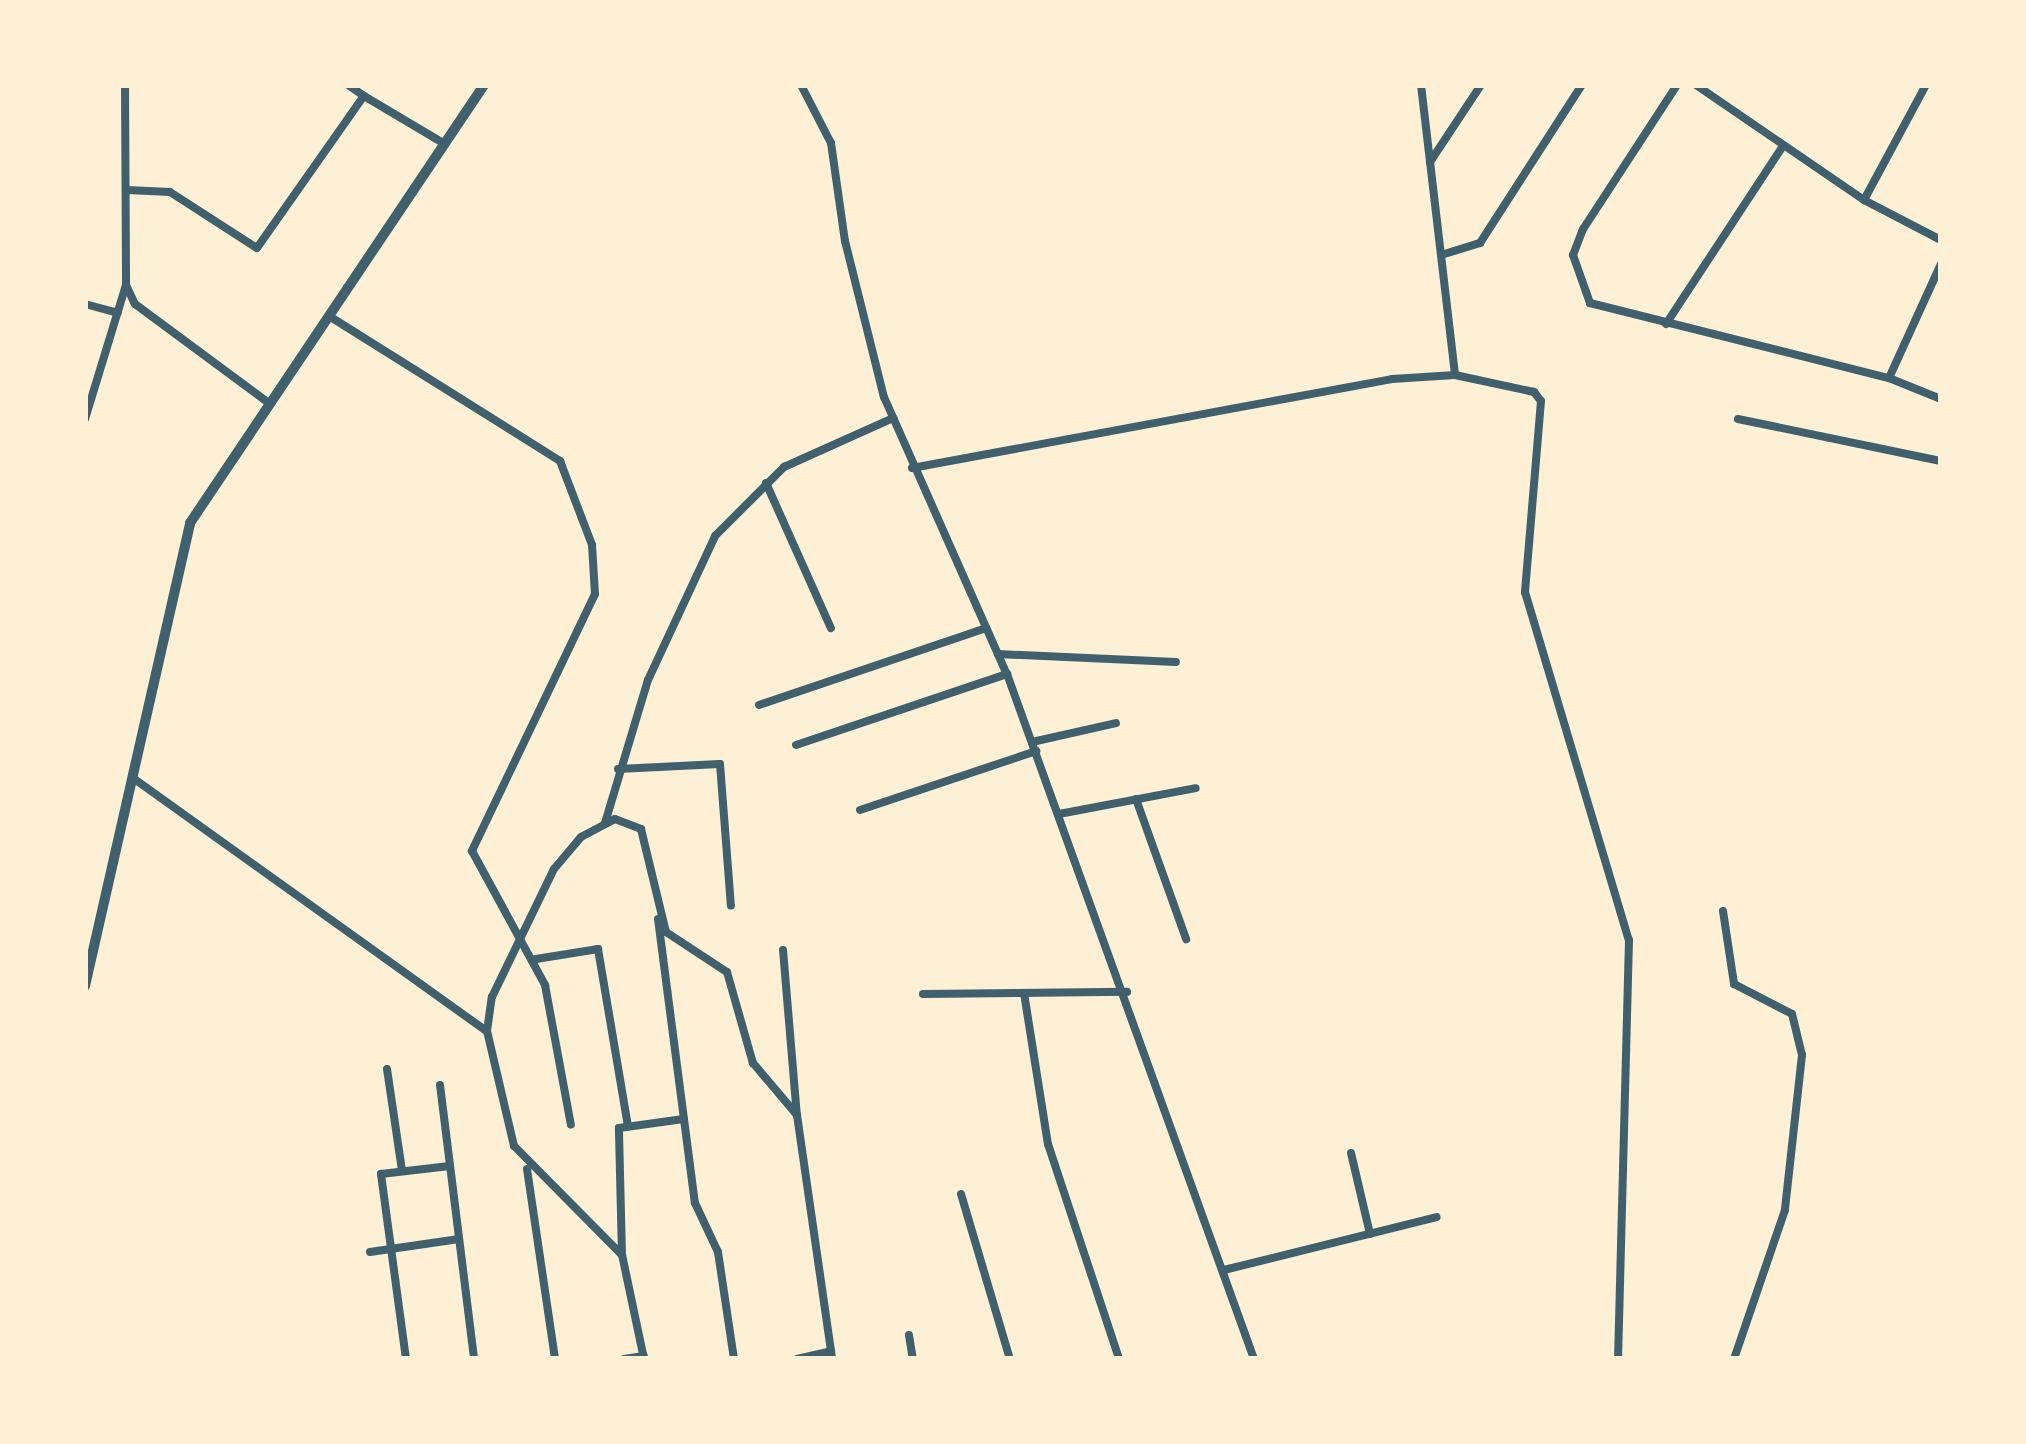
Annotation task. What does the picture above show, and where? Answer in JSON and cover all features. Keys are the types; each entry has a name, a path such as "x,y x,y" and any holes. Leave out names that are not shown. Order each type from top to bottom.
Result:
{"street":[{"path":"85,419 126,285 125,85"},
{"path":"348,85 445,144"},
{"path":"85,986 180,549 270,404 484,85"},
{"path":"801,85 832,143 860,311 892,418 1007,674 1126,992 1254,1359"},
{"path":"1421,85 1454,375"},
{"path":"1430,162 1480,85"},
{"path":"1441,254 1480,244 1582,85"},
{"path":"1677,85 1573,254 1590,303 1889,378 1941,399"},
{"path":"1696,85 1864,200 1941,240"},
{"path":"1864,200 1926,85"},
{"path":"127,190 170,192 257,248 364,96"},
{"path":"1666,324 1782,146"},
{"path":"1889,378 1941,264"},
{"path":"126,285 151,319 270,404"},
{"path":"85,304 118,313"},
{"path":"329,316 560,461 592,545 595,594 475,833 476,868 536,959 571,1125"},
{"path":"912,468 1088,429 1454,375 1511,381 1541,401 1525,592 1629,940 1618,1359"},
{"path":"556,1359 527,1219 527,1169 487,1031 520,940 554,869 605,823 618,769 715,536 766,483 892,418"},
{"path":"1738,419 1941,461"},
{"path":"766,483 832,628"},
{"path":"760,704 986,628"},
{"path":"998,654 1176,662"},
{"path":"796,744 1007,674"},
{"path":"860,810 1034,747 1116,723"},
{"path":"618,769 720,764 730,906"},
{"path":"133,778 487,1031"},
{"path":"1059,814 1196,788"},
{"path":"1136,800 1186,939"},
{"path":"605,823 641,829 656,904 683,1119 734,1359"},
{"path":"656,904 677,945 728,972 753,1063 797,1115"},
{"path":"1723,911 1734,984 1792,1014 1802,1055 1785,1210 1734,1359"},
{"path":"536,959 598,949 628,1126"},
{"path":"783,950 797,1115 832,1355 797,1359"},
{"path":"1024,992 1048,1144 1119,1359"},
{"path":"923,994 1126,992"},
{"path":"387,1069 402,1171"},
{"path":"440,1085 474,1359"},
{"path":"624,1359 644,1358 622,1255 619,1128 683,1119"},
{"path":"1351,1153 1370,1234"},
{"path":"406,1359 381,1174 450,1166"},
{"path":"527,1169 622,1255"},
{"path":"961,1194 1010,1359"},
{"path":"1224,1270 1438,1218"},
{"path":"370,1252 459,1239"},
{"path":"910,1336 913,1359"}]}
